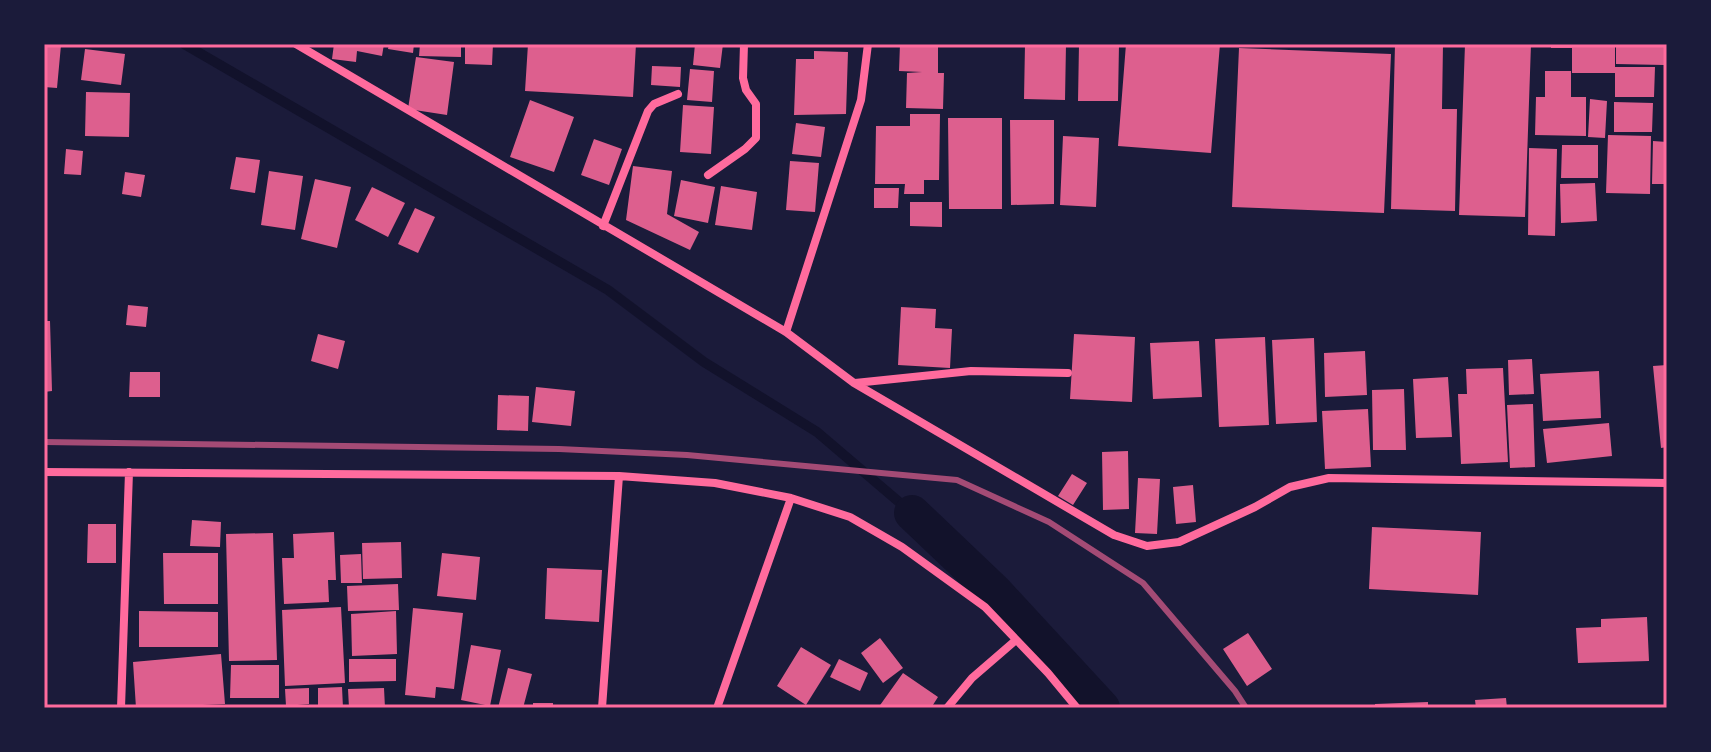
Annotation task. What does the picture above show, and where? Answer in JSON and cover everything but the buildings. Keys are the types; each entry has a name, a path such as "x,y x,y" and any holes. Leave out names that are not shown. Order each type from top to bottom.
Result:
{"street":[{"path":"296,44 786,332 854,383 1114,535 1147,546 1179,542 1290,487 1329,478 1667,483"},
{"path":"708,175 756,138 756,104 746,90 743,78 744,44"},
{"path":"786,332 861,100 868,44"},
{"path":"603,226 648,111 663,98 678,94"},
{"path":"854,383 971,371 1068,373"},
{"path":"44,472 619,476 715,483 791,498 850,517 902,547 985,607 1077,708"},
{"path":"121,708 129,472"},
{"path":"602,708 619,476"},
{"path":"717,708 791,498"},
{"path":"947,708 972,678 1016,640"}],"waterway":[{"path":"184,44 608,290 704,362 817,432 912,513"},
{"path":"912,513 994,591 1102,708"}],"railway":[{"path":"44,442 559,449 687,455 957,480 1049,522 1143,583 1246,708"}]}
